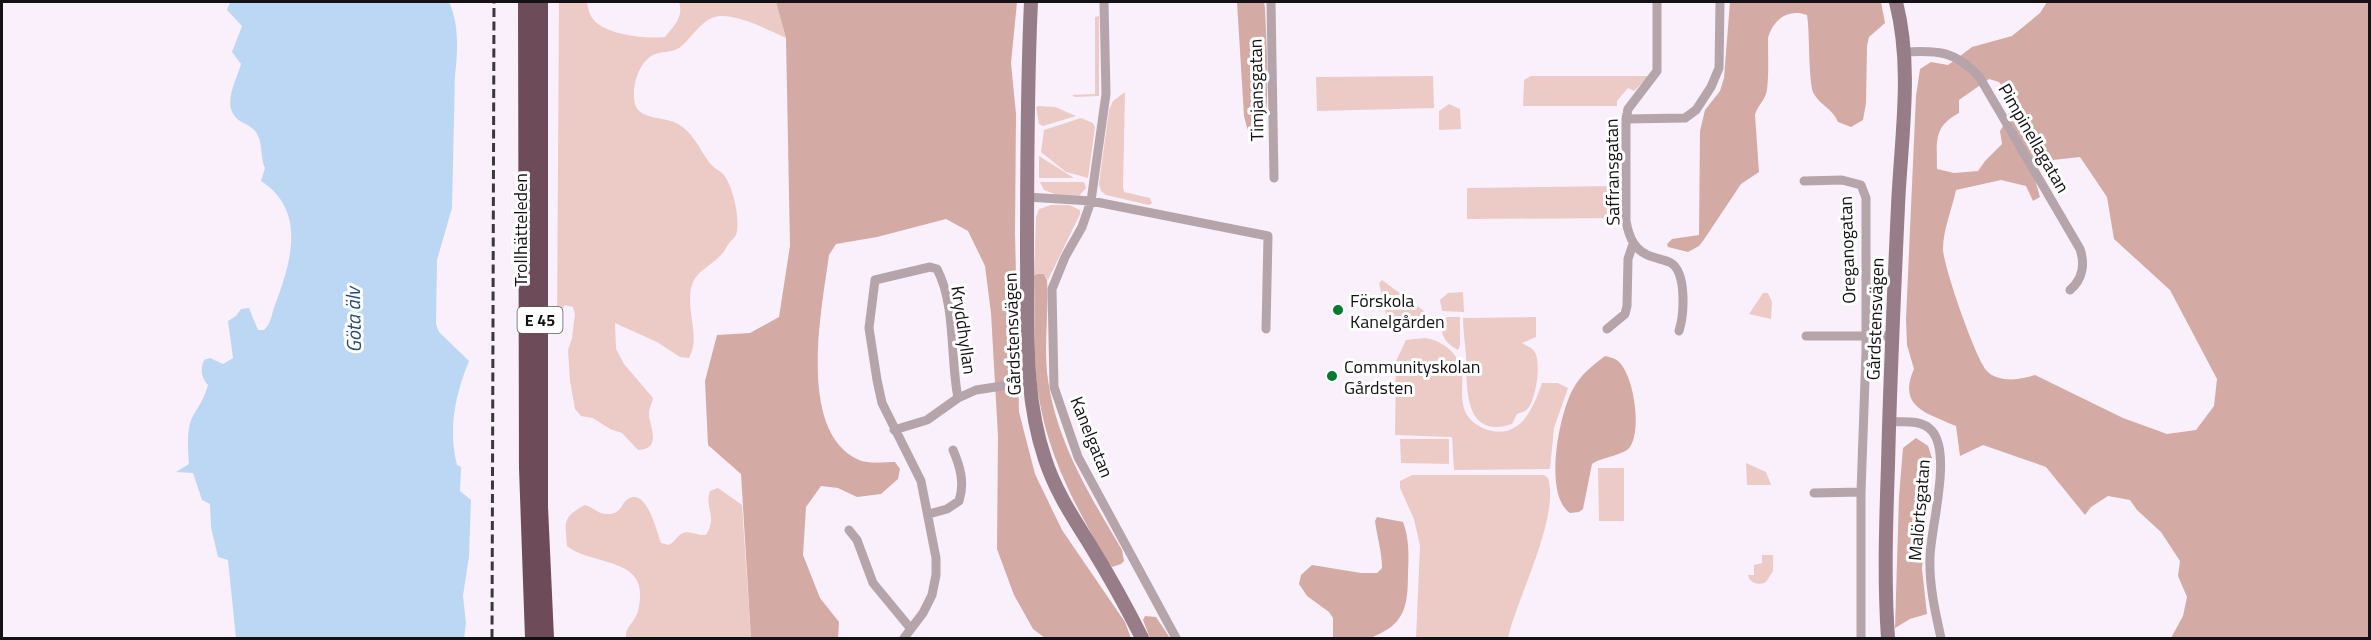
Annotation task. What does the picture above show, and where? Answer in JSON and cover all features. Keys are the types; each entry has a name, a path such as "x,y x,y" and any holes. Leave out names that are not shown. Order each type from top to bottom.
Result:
{"highway":[{"name":"Trollhätteleden","path":"526,2 527,468 533,639"},
{"name":"Trollhätteleden","path":"540,2 540,507 546,639"}],"street":[{"name":"Gårdstensvägen","path":"1031,2 1027,197 1029,382 1036,426 1044,458 1063,503 1105,569 1142,639"},
{"name":"Kanelgatan","path":"1104,2 1106,94 1091,201 1082,227 1065,257 1052,289 1054,387 1078,457 1176,639"},
{"name":"Timjansgatan","path":"1271,2 1274,178"},
{"name":"Saffransgatan","path":"1657,2 1657,71 1628,109 1626,119 1626,221 1633,244 1643,252 1669,261 1677,269 1684,304 1679,331"},
{"path":"1626,119 1685,118 1696,110 1711,87 1719,68 1720,2"},
{"name":"Gårdstensvägen","path":"1888,639 1885,556 1891,336 1905,98 1903,27 1896,2"},
{"name":"Pimpinellagatan","path":"1904,52 1921,51 1951,55 1961,59 1980,78 2080,249 2084,260 2082,270 2076,285 2070,290"},
{"name":"Oreganogatan","path":"1804,181 1848,180 1861,185 1864,192 1866,336 1861,492 1861,639"},
{"path":"1027,197 1091,201 1268,236 1266,329"},
{"name":"Saffransgatan","path":"1607,329 1625,314 1628,306 1628,259 1633,244"},
{"name":"Kryddhyllan","path":"904,639 924,613 932,595 936,575 929,514 921,481 882,403 870,347 871,303 875,280 930,267 937,269 945,294 958,398"},
{"path":"1806,336 1891,336"},
{"name":"Kryddhyllan","path":"894,430 927,420 958,398 983,388 1029,382"},
{"name":"Malörtsgatan","path":"1889,422 1918,423 1927,427 1933,432 1941,448 1941,472 1930,563 1934,604 1941,639"},
{"path":"929,514 947,509 959,501 962,483 953,450"},
{"path":"1814,492 1861,492"},
{"path":"849,530 857,540 873,583 911,629"}],"shaded area":[{"path":"559,2 587,2 593,19 607,29 616,32 626,35 665,37 677,21 680,12 679,2 776,2 786,38 738,18 715,17 703,23 679,48 653,55 643,64 637,76 634,98 638,109 648,116 673,122 688,132 711,164 727,179 737,212 735,236 721,255 695,278 690,291 694,340 689,358 680,357 657,342 615,323 616,349 624,364 653,398 649,418 653,441 646,449 638,450 622,433 610,429 593,418 581,416 575,409 568,350 575,314 573,307 565,305 557,329"},
{"path":"776,2 1017,2 1011,63 1016,114 1015,232 1019,412 1035,474 1062,530 1125,622 1131,638 1045,638 1033,629 1014,595 997,549 998,436 991,313 985,266 968,231 946,219 877,237 836,244 829,255 822,305 818,367 820,397 827,424 839,445 859,460 895,462 900,469 898,479 881,494 857,497 838,488 821,486 806,507 803,555 820,598 839,622 838,638 751,638 741,474 708,445 705,381 717,335 750,333 779,317 790,246 786,38"},
{"path":"1237,2 1264,2 1267,96 1264,128 1260,138 1249,135 1244,116"},
{"path":"1730,2 1881,2 1885,23 1869,37 1863,120 1851,127 1838,122 1812,89 1807,15 1788,14 1778,21 1768,38 1767,90 1755,115 1759,172 1741,184 1703,241 1688,252 1668,247 1667,244 1672,239 1699,235 1700,131 1705,110 1720,91 1724,78"},
{"path":"2047,2 2369,2 2369,638 2171,638 2183,616 2187,597 2178,576 2180,561 2161,532 2137,510 2130,500 2108,496 2091,507 2085,515 2046,467 1983,445 1960,456 1956,426 1925,412 1912,400 1909,392 1914,369 1907,345 1906,319 1916,96 1920,69 1931,62 1948,65 1972,47 2012,36 2040,13","holes":["1989,79 1999,82 2008,101 2009,112 2000,131 2002,144 1978,171 1954,173 1937,169 1937,143 1941,129 1959,113 1959,100","2080,157 2107,197 2114,239 2170,290 2217,379 2214,406 2196,430 2167,434 2123,418 2035,375 2017,379 1997,377 1987,371 1975,350 1944,258 1943,242 1956,190 2001,180 2026,186 2033,201 2040,197 2034,176 2044,161"]},
{"path":"1099,16 1099,96 1075,97 1072,95 1095,94 1095,17"},
{"path":"1433,76 1434,108 1317,111 1316,77"},
{"path":"1531,76 1649,76 1634,91 1628,88 1617,101 1617,106 1523,106 1524,80"},
{"path":"1125,92 1124,192 1150,198 1152,203 1149,205 1106,195 1101,191 1099,184 1109,110 1113,101"},
{"path":"1449,104 1460,109 1461,129 1439,130 1439,111"},
{"path":"1036,107 1055,107 1076,116 1043,126 1039,124"},
{"path":"1081,118 1093,123 1095,127 1088,178 1066,172 1041,152 1044,130"},
{"path":"1039,156 1074,178 1039,178"},
{"path":"1040,182 1084,182 1086,188 1079,196 1057,195 1044,190"},
{"path":"1619,186 1619,218 1467,219 1467,188"},
{"path":"1051,205 1069,205 1080,210 1080,214 1048,280 1044,274 1034,276 1036,217 1039,209"},
{"path":"1044,274 1047,280 1046,361 1057,420 1075,465 1122,550 1124,561 1112,567 1072,496 1045,427 1036,376 1034,276"},
{"path":"1382,280 1424,311 1408,329 1401,331 1393,329 1388,322 1379,283"},
{"path":"1463,292 1464,312 1442,311 1440,300 1448,293"},
{"path":"1763,293 1768,293 1772,302 1771,319 1749,314"},
{"path":"1447,317 1460,317 1458,350 1447,341 1443,334 1442,321"},
{"path":"1536,317 1536,337 1522,343 1534,351 1538,363 1536,388 1532,402 1527,410 1517,414 1512,424 1496,427 1484,424 1476,417 1468,395 1463,318"},
{"path":"1425,338 1444,345 1458,360 1462,372 1462,398 1465,411 1473,422 1485,429 1497,432 1516,427 1529,412 1542,383 1558,383 1568,388 1554,428 1550,469 1454,470 1452,437 1395,435 1396,361 1406,340"},
{"path":"1605,356 1618,361 1628,378 1636,416 1634,439 1627,450 1592,464 1583,509 1570,513 1562,504 1557,490 1555,472 1563,416 1576,384 1591,367"},
{"path":"1916,438 1928,446 1932,458 1922,569 1927,614 1910,619 1895,628 1899,497 1903,448"},
{"path":"1400,439 1449,439 1449,464 1401,463"},
{"path":"1746,463 1766,472 1771,485 1747,485"},
{"path":"1598,468 1624,468 1624,521 1599,521"},
{"path":"1412,475 1544,475 1548,478 1550,495 1543,535 1508,638 1416,638 1420,546 1414,519 1400,488 1400,481"},
{"path":"718,488 742,505 751,638 626,638 627,631 638,610 640,595 638,583 632,574 623,568 576,552 567,546 566,526 569,517 585,505 603,514 615,513 625,501 635,497 641,499 646,505 661,543 669,545 684,533 706,535 711,522 710,491"},
{"path":"1377,517 1403,522 1405,528 1408,584 1405,605 1397,621 1382,633 1366,639 1333,638 1333,618 1329,612 1307,596 1299,584 1301,575 1312,565 1361,573 1377,573 1382,568 1375,521"},
{"path":"1762,555 1773,555 1773,571 1766,582 1757,584 1750,580 1748,575 1754,575 1754,565 1762,563"},
{"path":"1145,616 1156,617 1170,638 1150,638 1143,620"}],"water":[{"name":"Göta älv","path":"230,2 449,2 452,10 457,47 452,208 437,260 436,324 439,332 469,361 460,387 453,426 454,452 457,465 461,467 460,491 471,500 469,556 463,596 466,623 464,638 236,638 228,560 218,557 211,527 210,504 202,500 193,473 176,472 189,464 189,427 208,385 202,373 204,360 210,358 223,364 233,358 228,321 241,309 249,308 258,330 264,330 267,327 286,272 291,238 290,222 285,207 275,193 261,181 265,168 257,133 240,121 231,109 231,94 241,64 232,52 242,26 227,10"}],"railway":[{"path":"492,638 494,2"}],"place":[{"name":"Förskola Kanelgården","path":"1338,310"},
{"name":"Communityskolan Gårdsten","path":"1332,376"}]}
